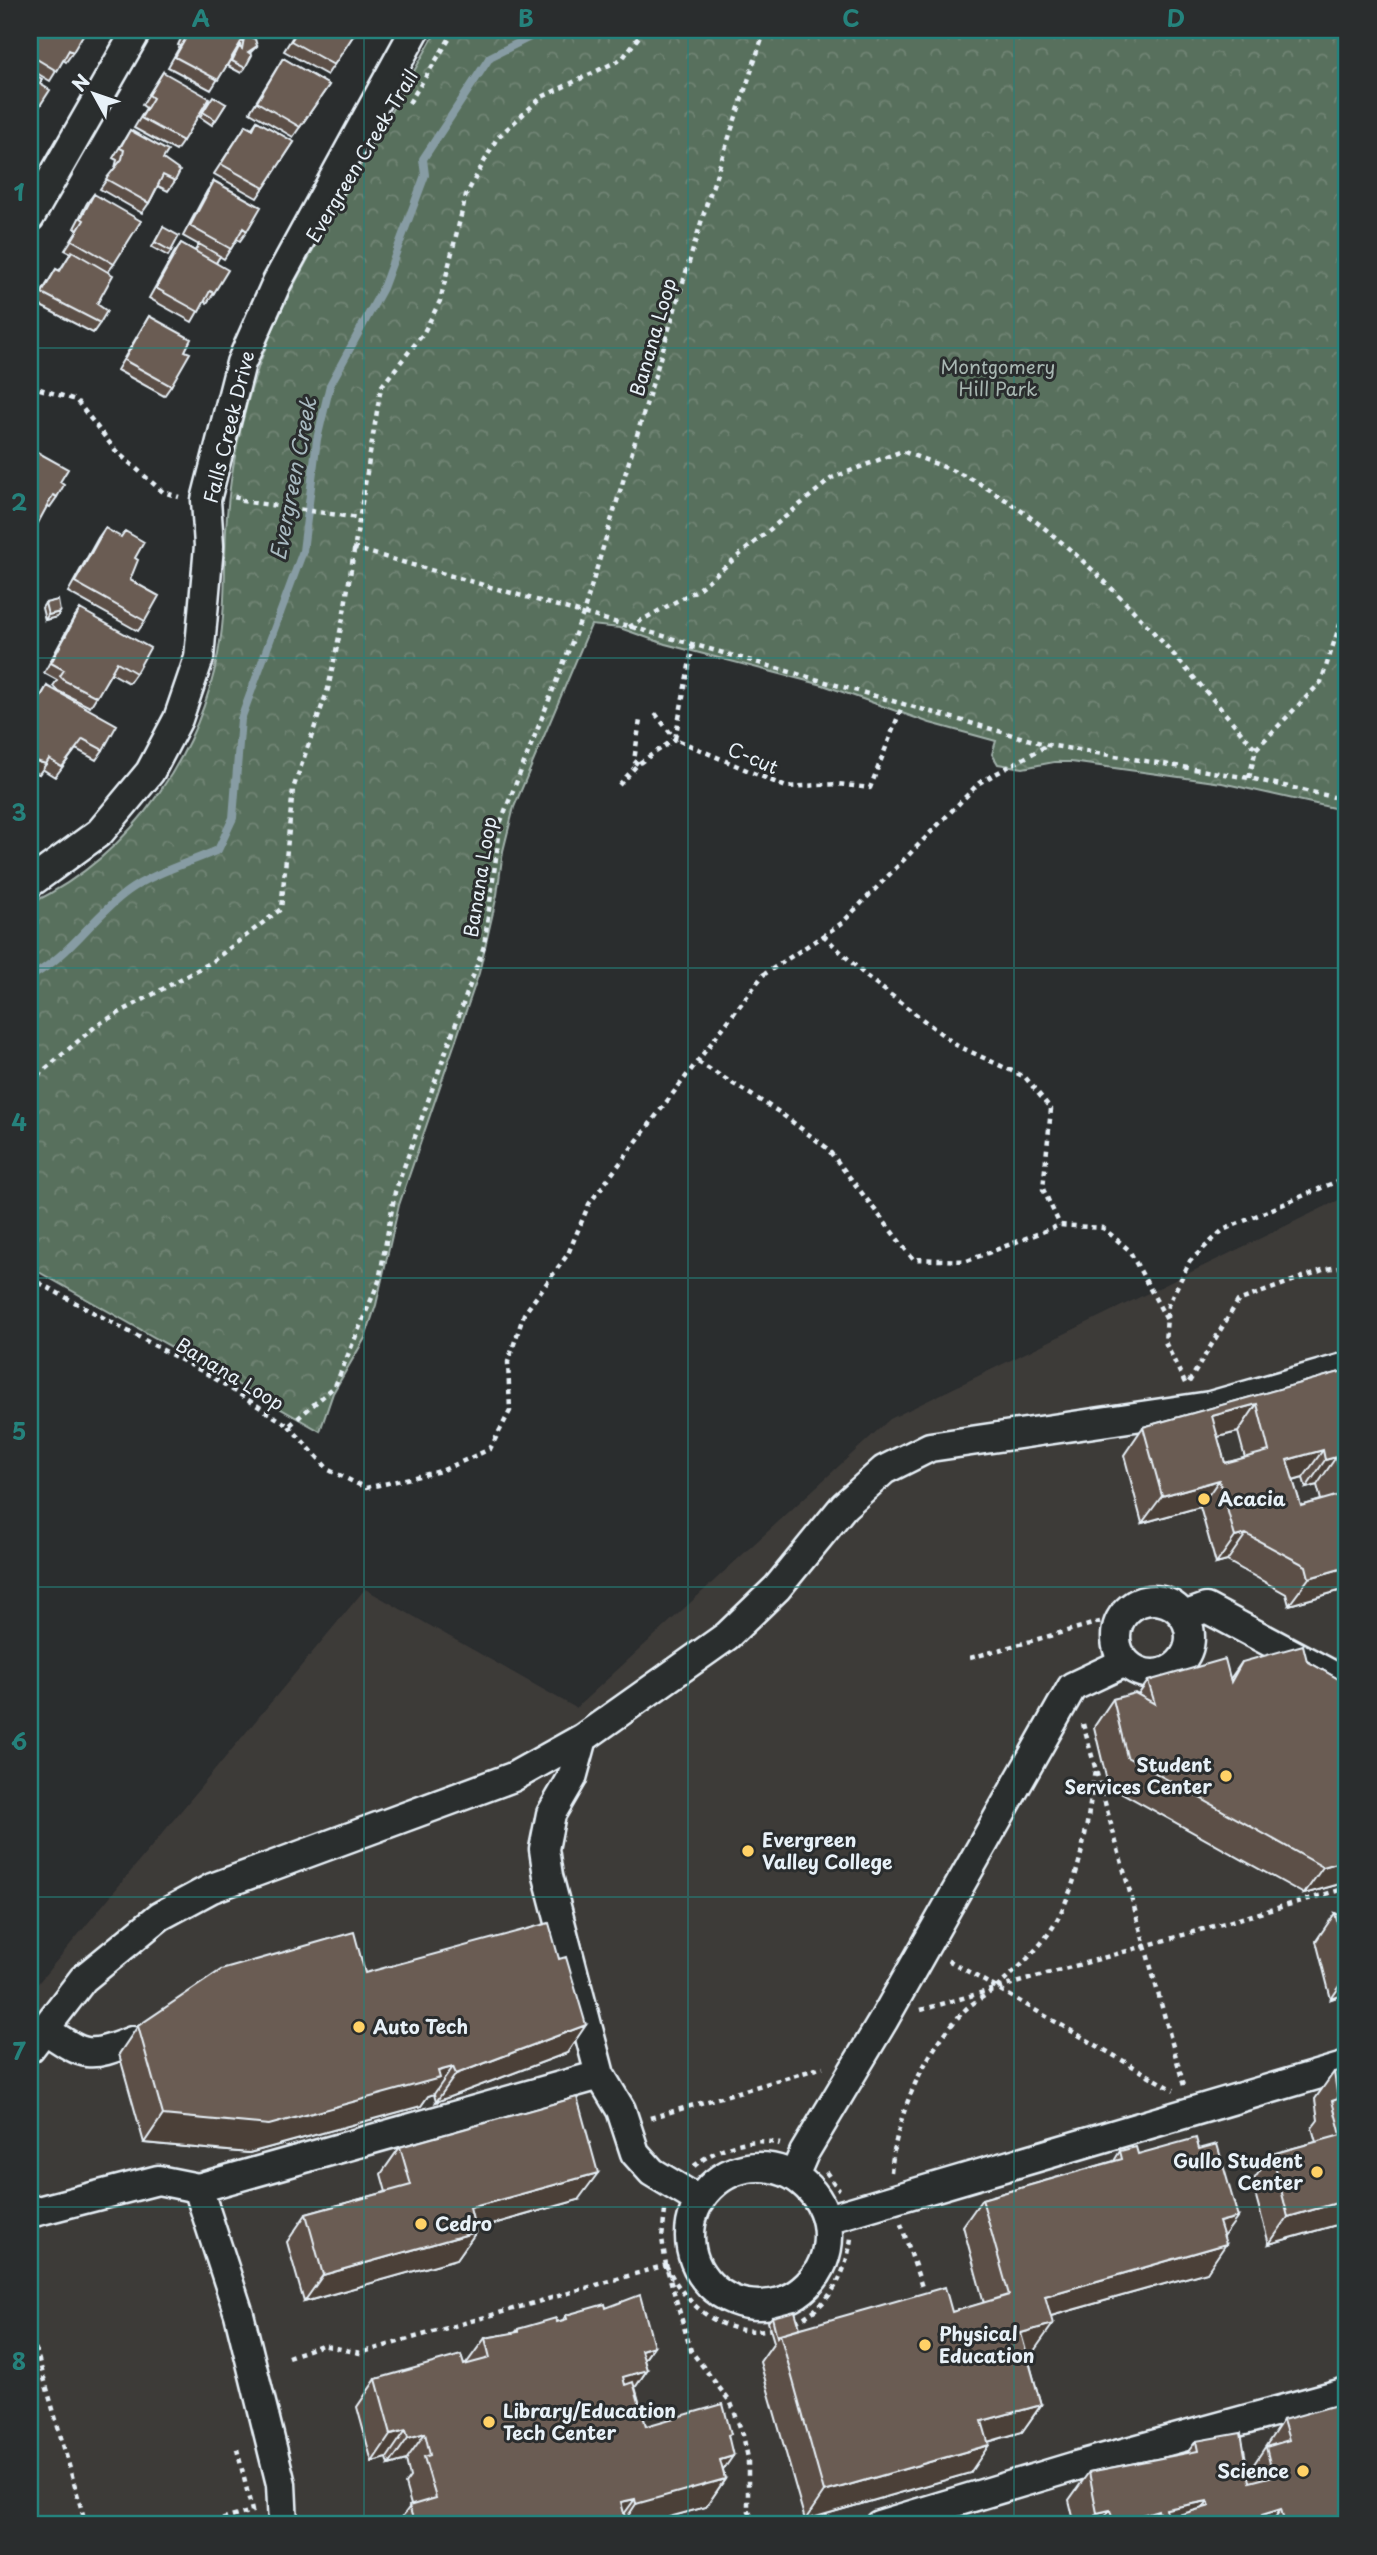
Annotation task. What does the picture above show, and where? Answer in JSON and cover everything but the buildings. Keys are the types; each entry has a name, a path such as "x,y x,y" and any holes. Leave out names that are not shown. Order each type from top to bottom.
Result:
{"street":[{"path":"30,217 137,30"},
{"name":"Falls Creek Drive","path":"30,883 100,832 150,772 178,719 199,658 209,546 206,500 241,363 277,282 415,30"},
{"path":"132,2041 97,2055 37,2038 83,1979 160,1916 212,1888 513,1777 583,1738 727,1636 778,1588 844,1506 884,1470 930,1447 1210,1406 1347,1367"},
{"path":"1153,1599 1176,1607 1184,1616 1190,1640 1180,1663 1158,1674 1146,1674 1125,1662 1115,1640 1121,1616 1140,1601 1153,1599"},
{"path":"1184,1616 1206,1608 1347,1683"},
{"path":"799,2165 1072,1687 1125,1662"},
{"path":"583,1738 572,1778 551,1814 544,1849 600,2075 621,2110 635,2153 652,2172 700,2201"},
{"path":"838,2216 1347,2066"},
{"path":"30,2213 158,2180 198,2188 600,2075"},
{"path":"799,2165 815,2194 838,2216"},
{"path":"799,2165 774,2169 753,2167 723,2178 700,2201 691,2224 691,2249 699,2272 715,2291 737,2302 762,2306 786,2301 807,2287 822,2267 838,2216"},
{"path":"198,2188 239,2314 281,2484 283,2525"},
{"path":"878,2525 1076,2466 1347,2392"}],"path":[{"name":"Evergreen Creek Trail","path":"404,110 455,30"},
{"path":"30,1082 97,1025 210,963 281,909 293,789 328,689 344,618 381,387 423,334 440,301 466,195 497,138 541,97 622,59 644,30"},
{"name":"Banana Loop","path":"30,1278 211,1376 289,1426 335,1386 379,1281 395,1192 484,946 501,821 583,614 706,206 765,30"},
{"path":"30,386 76,400 116,452 163,492 179,497"},
{"path":"629,627 697,590 832,478 902,451 979,484 1060,542 1152,631 1256,748"},
{"path":"238,486 236,500 358,518"},
{"path":"354,548 1048,745 1249,778 1347,800"},
{"path":"1249,778 1256,748 1321,682 1346,609 1347,594"},
{"path":"619,785 638,764 675,739 693,645"},
{"name":"C-cut","path":"675,739 786,787 838,784 870,788 903,704"},
{"path":"654,712 675,739"},
{"path":"638,764 634,761 640,720"},
{"path":"289,1426 329,1470 366,1488 441,1471 490,1449 510,1411 508,1362 524,1314 568,1254 589,1204 762,975 842,923 979,783 1048,745"},
{"path":"823,935 866,976 956,1045 1025,1077 1034,1088 1051,1109 1044,1189 1060,1225"},
{"path":"698,1062 779,1112 827,1148 913,1259 967,1261 1060,1225 1103,1228 1129,1250 1167,1320"},
{"path":"1347,1177 1223,1230 1190,1261 1168,1305 1165,1342 1187,1387 1238,1301 1325,1269 1347,1266"},
{"path":"970,1658 1121,1616"},
{"path":"1072,1687 1187,2097"},
{"path":"923,2290 893,2199 890,2182 894,2144 920,2073 966,2009 996,1988 1052,1929 1069,1896 1081,1862 1095,1769"},
{"path":"883,2021 1347,1888"},
{"path":"925,1947 1175,2090"},
{"path":"626,2125 862,2056"},
{"path":"666,2265 678,2290 696,2309 719,2323 745,2330 772,2330 798,2321 820,2306 838,2285 848,2262 852,2237 838,2216 832,2178 799,2165"},
{"path":"288,2357 322,2345 360,2353 666,2265"},
{"path":"666,2265 691,2351 731,2403 743,2435 748,2458 748,2510 756,2525"},
{"path":"30,2329 86,2525"},
{"path":"203,2525 252,2511 236,2445"}],"shaded area":[{"name":"Evergreen Valley College","path":"1347,1196 1347,2525 30,2525 30,1993 365,1589 576,1708 890,1419"}],"green space":[{"name":"Montgomery Hill Park","path":"437,30 1347,30 1347,811 1222,783 1071,762 1054,762 1023,768 998,764 992,754 996,741 930,723 823,685 665,644 620,628 591,625 514,807 479,973 399,1205 376,1305 365,1338 333,1393 320,1431 30,1267 30,904 67,883 101,857 132,827 159,794 199,719 221,636 226,530 233,468 241,426 259,365 304,266"}],"waterway":[{"name":"Evergreen Creek","path":"30,977 57,958 128,891 159,874 218,850 233,818 241,719 303,551 317,439 330,385 383,288 425,175 423,159 490,57 544,30"}],"place":[{"name":"Acacia","path":"1204,1499"},
{"name":"Student Services Center","path":"1226,1776"},
{"name":"Evergreen Valley College","path":"748,1851"},
{"name":"Auto Tech","path":"359,2027"},
{"name":"Gullo Student Center","path":"1317,2172"},
{"name":"Cedro","path":"421,2224"},
{"name":"Physical Education","path":"925,2345"},
{"name":"Library/Education Tech Center","path":"489,2422"},
{"name":"Science","path":"1303,2471"}]}
